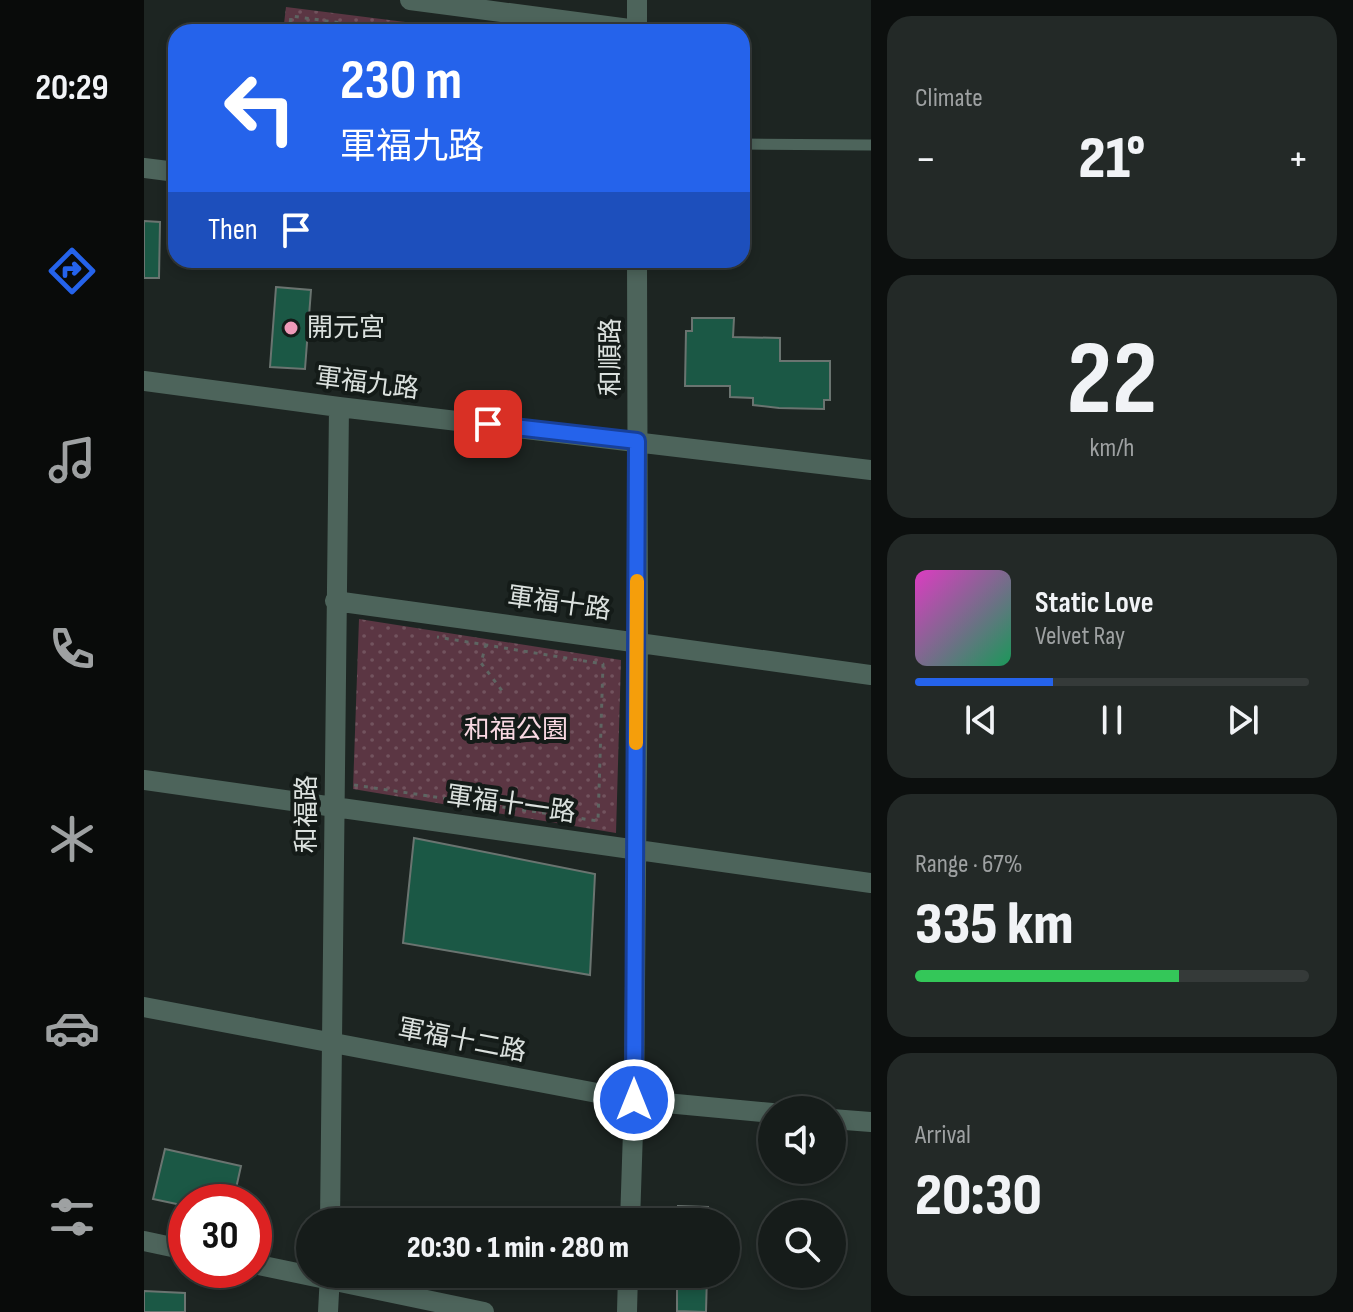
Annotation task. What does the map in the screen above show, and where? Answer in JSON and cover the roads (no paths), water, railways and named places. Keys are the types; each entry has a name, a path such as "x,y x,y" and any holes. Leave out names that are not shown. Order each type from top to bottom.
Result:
{"street":[{"path":"410,0 586,24"},
{"path":"637,0 637,24"},
{"path":"144,168 168,171"},
{"name":"和順路","path":"630,1208 638,641 637,268"},
{"name":"軍福九路","path":"144,381 871,470"},
{"name":"和福路","path":"330,1208 339,407"},
{"name":"軍福十路","path":"335,601 871,675"},
{"name":"軍福十一路","path":"144,780 871,883"},
{"name":"軍福十二路","path":"144,1007 634,1100 758,1112"},
{"path":"846,1120 871,1122"},
{"path":"144,1241 168,1246"},
{"path":"272,1267 296,1271"},
{"path":"328,1312 329,1288"},
{"path":"378,1288 484,1312"},
{"path":"627,1312 628,1288"}],"lane":[{"path":"750,144 871,145"}],"place":[{"name":"開元宮","path":"291,328"}],"park label":[{"name":"和福公園","path":"516,730"}]}
